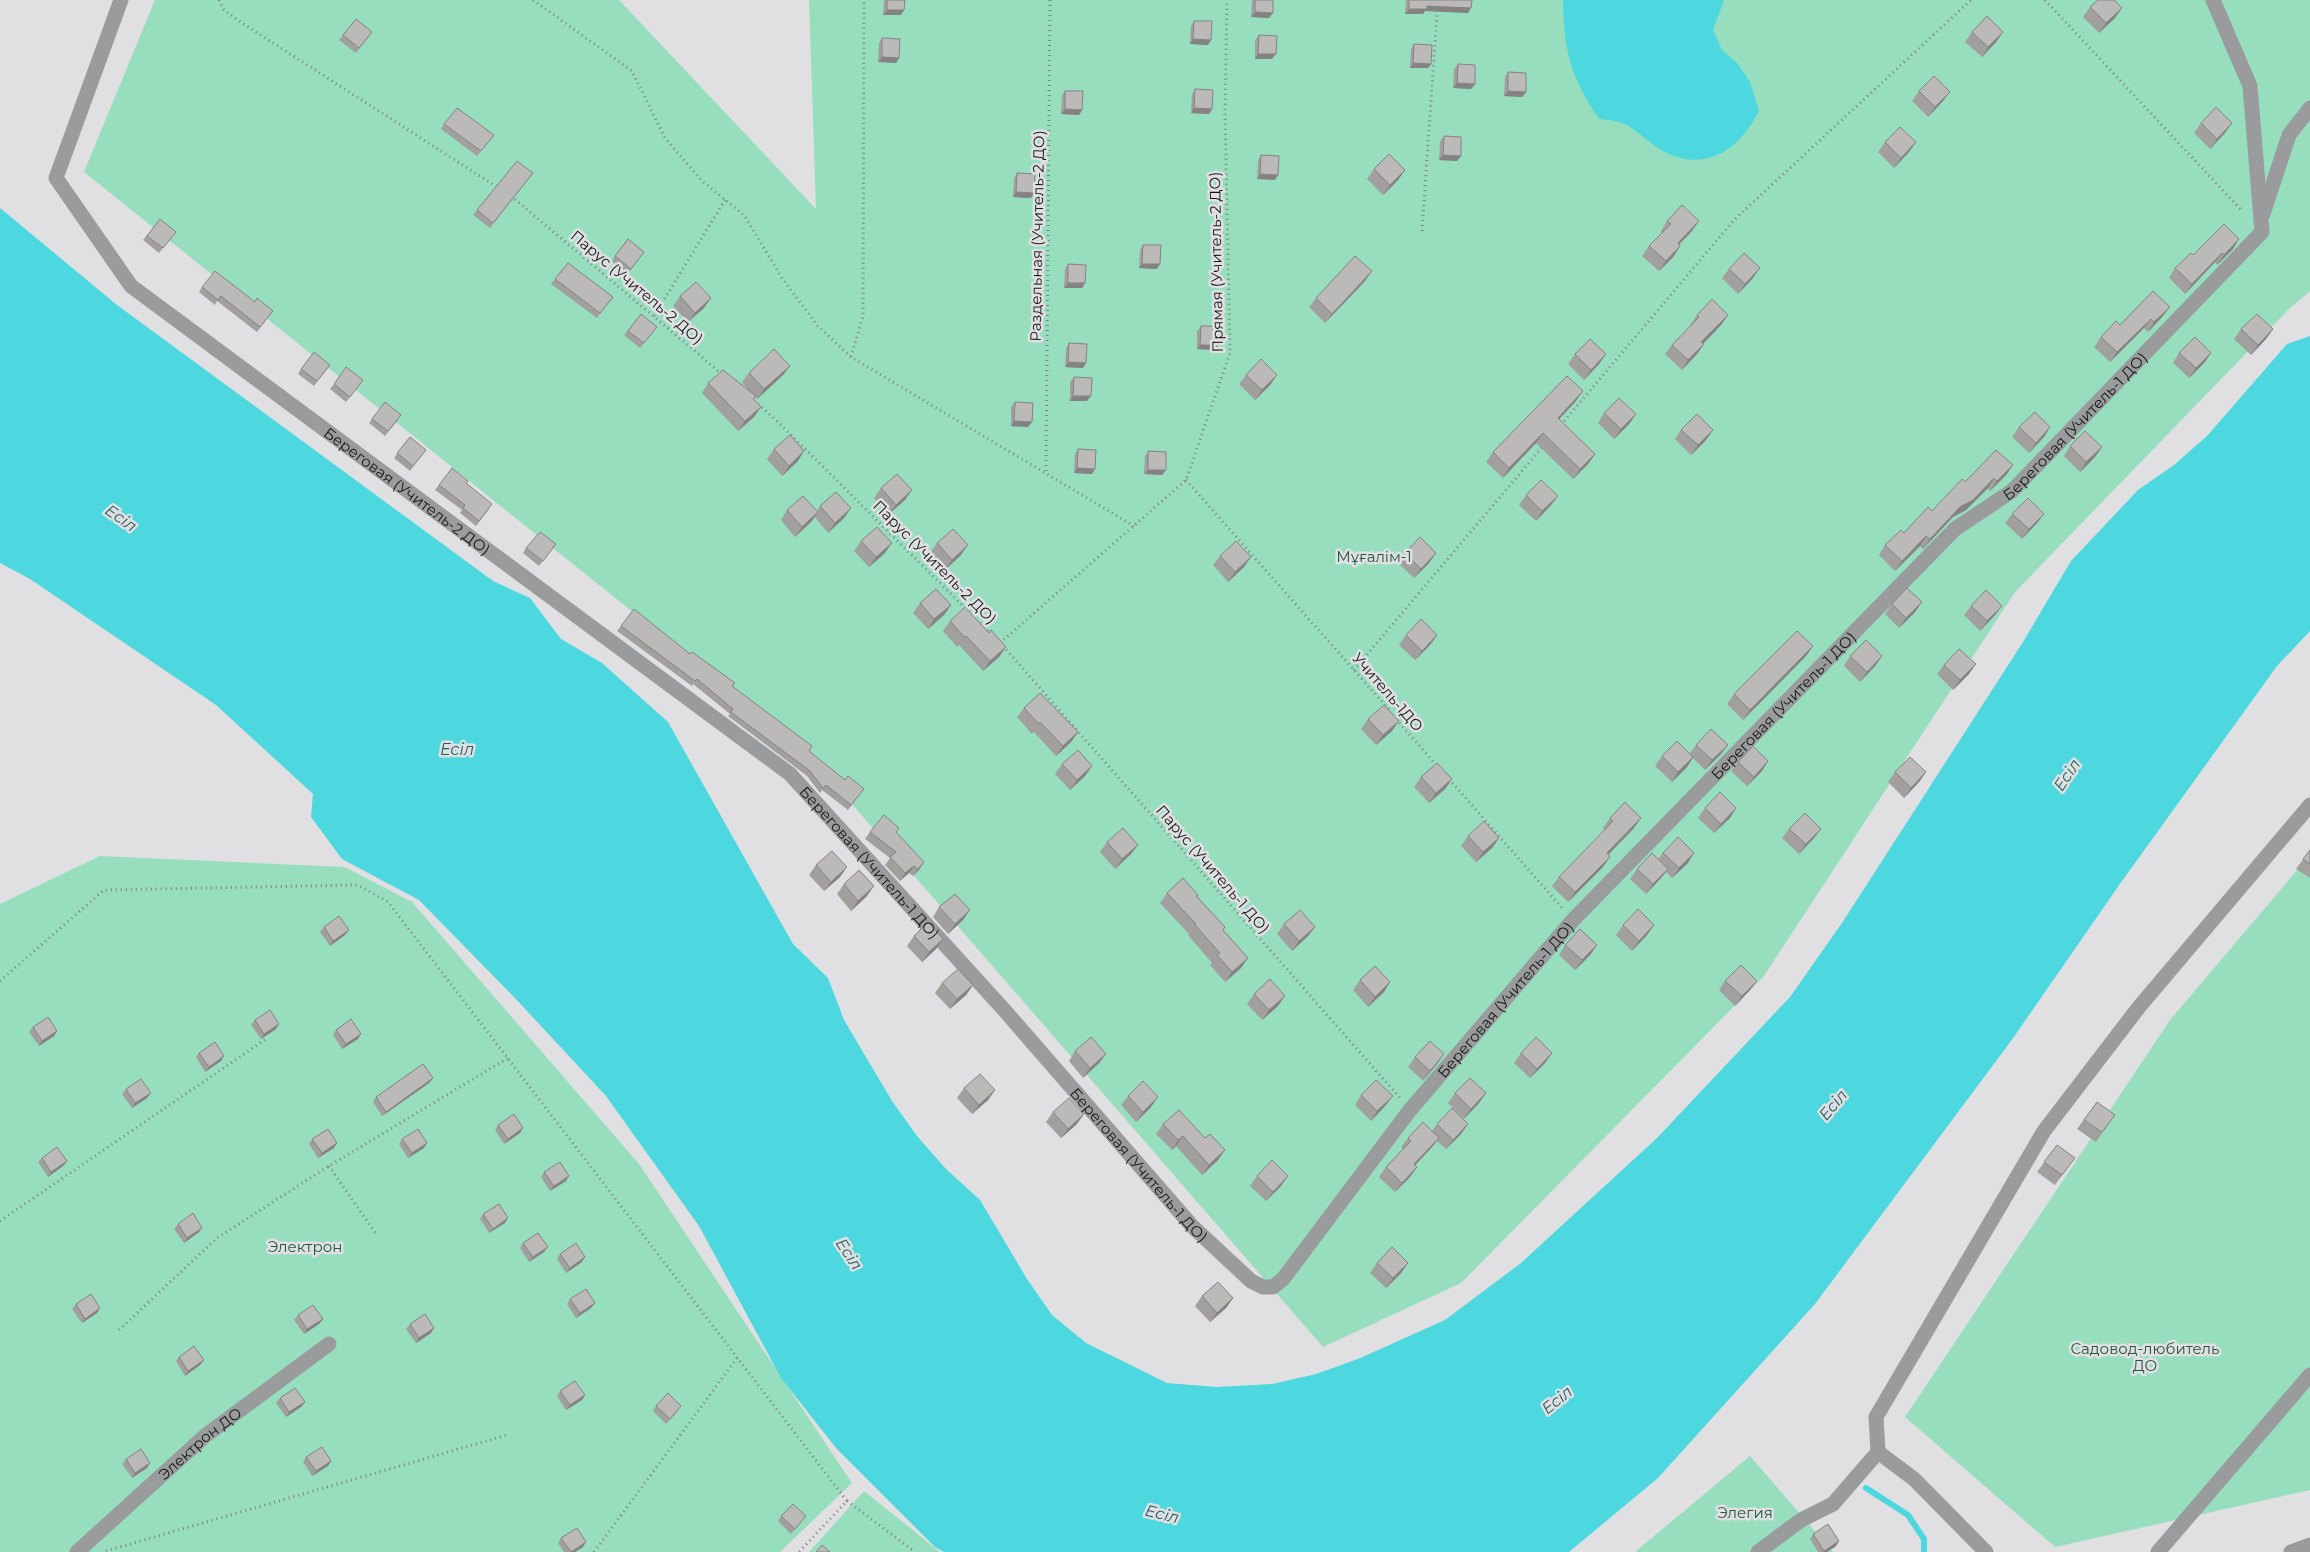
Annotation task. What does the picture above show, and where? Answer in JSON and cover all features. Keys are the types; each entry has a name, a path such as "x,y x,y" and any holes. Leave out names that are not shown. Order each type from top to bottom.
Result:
{"street":[{"name":"Береговая (Учитель-2 ДО)","path":"121,0 56,178 131,286 790,774"},
{"path":"2213,0 2250,86 2261,226"},
{"path":"2261,226 2289,135 2310,108"},
{"name":"Береговая (Учитель-1 ДО)","path":"790,774 1013,1020 1192,1226 1251,1281 1263,1287 1273,1287 1283,1279 1410,1110 1572,920 1955,529 2012,491 2261,226"},
{"path":"1758,1552 1801,1520 1833,1504 1878,1452 1876,1417 2044,1131 2139,1007 2310,805"},
{"name":"Электрон ДО","path":"77,1552 205,1436 329,1344"},
{"path":"2158,1552 2310,1375"},
{"path":"1878,1452 1914,1478 1986,1552"},
{"path":"2291,1552 2310,1545"}],"path":[{"name":"Парус (Учитель-2 ДО)","path":"220,0 224,10 242,23 515,198 726,378"},
{"path":"533,0 632,71 665,138 702,181 744,215 782,278 818,326 851,358 1046,472 1134,526"},
{"path":"851,358 863,316 864,0"},
{"name":"Раздельная (Учитель-2 ДО)","path":"1046,472 1050,0"},
{"name":"Прямая (Учитель-2 ДО)","path":"1000,643 1186,480 1230,353 1225,112 1227,0"},
{"path":"1422,231 1438,0"},
{"path":"1560,426 1734,220 1971,0"},
{"path":"2045,0 2261,226"},
{"path":"654,316 725,200"},
{"name":"Парус (Учитель-2 ДО)","path":"755,402 777,421 972,615"},
{"path":"1354,670 1547,442"},
{"name":"Учитель-1ДО","path":"1186,480 1572,920"},
{"name":"Парус (Учитель-2 ДО)","path":"979,622 1000,643"},
{"name":"Парус (Учитель-1 ДО)","path":"1000,643 1410,1110"},
{"path":"0,982 104,890 358,884 388,902 847,1501 915,1552"},
{"path":"0,1222 266,1039"},
{"path":"119,1330 217,1238 329,1166 508,1058"},
{"path":"329,1166 376,1234"},
{"path":"594,1552 737,1358"},
{"path":"103,1552 506,1435"},
{"path":"799,1552 847,1501"}],"green space":[{"name":"Мұғалім-1","path":"155,0 619,0 816,209 809,0 2310,0 2310,291 2290,308 2015,592 1764,976 1461,1283 1323,1347 806,751 84,172"},
{"name":"Садовод-любитель ДО","path":"2310,855 2310,1490 2055,1547 1905,1417 2170,1020"},
{"name":"Электрон","path":"100,856 345,867 412,902 639,1164 852,1483 780,1552 0,1552 0,904"},
{"name":"Элегия","path":"1750,1456 1833,1552 1635,1552"},
{"path":"864,1491 940,1552 809,1552"}],"water":[{"path":"1563,0 1724,0 1713,30 1722,50 1738,64 1750,82 1759,111 1751,125 1742,137 1720,154 1693,160 1663,151 1632,128 1622,123 1599,119 1581,89 1570,62 1565,34"},
{"name":"Есіл","path":"0,208 117,305 493,581 530,598 561,639 602,663 668,722 793,944 828,978 844,1020 892,1101 917,1136 946,1169 980,1200 1027,1279 1052,1315 1086,1343 1167,1383 1217,1387 1272,1384 1316,1374 1358,1359 1445,1320 1521,1263 1657,1138 1790,997 1842,923 2023,642 2071,561 2138,490 2174,465 2207,436 2287,344 2310,336 2310,631 2277,666 2122,881 2011,1041 1815,1304 1658,1478 1569,1552 944,1552 935,1547 836,1448 781,1378 699,1226 606,1096 514,997 419,900 342,859 311,817 313,794 216,705 30,579 0,563"}],"building":[{"path":"887,0 905,0 904,10 887,10"},
{"path":"1255,0 1273,0 1273,13 1255,12"},
{"path":"1409,0 1472,0 1471,8 1427,6 1427,9 1409,9"},
{"path":"2098,0 2114,0 2122,8 2106,23 2090,7"},
{"path":"1987,16 2003,32 1988,47 1972,32"},
{"path":"356,19 372,32 359,48 343,35"},
{"path":"1194,21 1212,21 1211,40 1193,39"},
{"path":"1259,35 1277,36 1276,54 1258,54"},
{"path":"882,38 900,39 899,58 882,57"},
{"path":"1414,44 1432,45 1431,64 1413,63"},
{"path":"1458,64 1475,65 1475,84 1457,83"},
{"path":"1508,72 1526,73 1526,92 1508,91"},
{"path":"1934,76 1950,92 1935,107 1919,91"},
{"path":"1195,89 1213,90 1212,109 1194,108"},
{"path":"1065,91 1083,91 1082,110 1065,109"},
{"path":"2216,107 2232,123 2217,139 2201,123"},
{"path":"457,108 494,135 481,151 444,124"},
{"path":"1900,127 1916,142 1901,158 1885,142"},
{"path":"1444,136 1461,137 1461,156 1443,155"},
{"path":"1389,154 1405,170 1390,185 1374,169"},
{"path":"1261,155 1279,156 1278,175 1260,174"},
{"path":"517,161 533,173 493,223 477,210"},
{"path":"1017,173 1035,174 1034,193 1016,192"},
{"path":"1682,205 1699,221 1678,243 1680,246 1666,261 1649,246 1671,224 1667,221"},
{"path":"160,219 176,232 163,248 147,236"},
{"path":"2224,224 2239,239 2224,255 2222,253 2192,284 2175,268 2191,253 2193,255"},
{"path":"628,239 644,252 631,269 615,256"},
{"path":"1143,245 1161,245 1160,264 1142,264"},
{"path":"1744,253 1760,268 1745,284 1729,269"},
{"path":"1355,256 1372,271 1332,314 1316,298"},
{"path":"568,263 613,297 600,313 555,279"},
{"path":"1068,264 1086,265 1085,283 1068,283"},
{"path":"215,271 255,302 257,298 273,311 260,327 221,296 218,300 202,287"},
{"path":"696,282 711,298 695,313 680,296"},
{"path":"2153,291 2170,307 2154,322 2151,319 2117,352 2101,337 2116,321 2120,325"},
{"path":"1712,299 1728,315 1701,342 1704,344 1688,360 1672,345 1699,317 1697,315"},
{"path":"641,314 657,327 644,343 628,331"},
{"path":"2257,314 2273,329 2258,345 2241,329"},
{"path":"1201,326 1219,326 1218,345 1200,345"},
{"path":"2195,337 2211,353 2196,368 2179,353"},
{"path":"1590,339 1606,354 1591,370 1575,354"},
{"path":"1069,343 1087,344 1086,363 1068,362"},
{"path":"774,349 790,366 764,389 749,373"},
{"path":"314,352 330,365 317,381 301,369"},
{"path":"1261,359 1277,375 1262,390 1246,375"},
{"path":"346,367 363,380 350,397 334,384"},
{"path":"723,370 756,396 753,399 761,407 745,421 708,383"},
{"path":"1567,376 1583,391 1558,418 1595,454 1580,469 1543,433 1509,468 1493,452"},
{"path":"1074,377 1092,378 1091,396 1073,396"},
{"path":"1619,398 1636,414 1621,429 1604,413"},
{"path":"385,402 401,415 388,431 372,419"},
{"path":"1015,402 1033,403 1032,422 1014,421"},
{"path":"2035,412 2050,427 2036,443 2019,427"},
{"path":"1697,414 1713,430 1698,445 1681,430"},
{"path":"2085,431 2102,447 2086,462 2070,446"},
{"path":"790,435 804,451 789,466 774,449"},
{"path":"410,437 426,450 413,466 397,453"},
{"path":"1078,449 1096,450 1095,469 1077,468"},
{"path":"1996,450 2013,465 1997,481 1994,478 1973,500 1960,507 1930,539 1926,536 1902,561 1885,545 1901,530 1904,533 1928,507 1932,511 1962,479 1965,482"},
{"path":"1148,451 1166,452 1166,470 1148,470"},
{"path":"452,468 468,481 466,483 492,504 479,521 463,508 465,505 439,485"},
{"path":"897,474 912,490 896,505 881,488"},
{"path":"1541,480 1558,496 1542,511 1526,495"},
{"path":"836,492 851,508 835,523 820,506"},
{"path":"803,496 818,512 802,527 787,510"},
{"path":"2028,498 2044,514 2029,529 2012,514"},
{"path":"877,527 892,543 876,557 861,541"},
{"path":"953,529 968,545 952,560 937,543"},
{"path":"540,532 556,544 543,561 526,548"},
{"path":"1420,537 1436,553 1421,569 1405,553"},
{"path":"1236,541 1251,557 1235,572 1220,556"},
{"path":"1907,588 1922,602 1906,618 1892,604"},
{"path":"936,589 951,605 934,619 920,603"},
{"path":"1986,590 2002,606 1987,621 1971,606"},
{"path":"965,607 989,633 991,630 1006,647 990,661 950,621"},
{"path":"634,609 690,654 692,652 735,683 732,686 812,746 809,751 845,780 848,776 864,789 851,805 826,785 823,788 810,771 731,712 733,709 697,679 695,681 621,626"},
{"path":"1421,619 1437,635 1422,651 1406,635"},
{"path":"1797,631 1813,646 1750,710 1734,694"},
{"path":"1866,640 1882,656 1867,672 1850,656"},
{"path":"1959,649 1976,664 1960,680 1944,665"},
{"path":"1040,693 1078,732 1063,746 1024,708"},
{"path":"1384,705 1399,721 1383,735 1368,719"},
{"path":"1711,729 1728,745 1712,760 1696,745"},
{"path":"1677,741 1693,757 1678,772 1662,756"},
{"path":"1753,746 1768,761 1754,777 1738,762"},
{"path":"1078,750 1092,766 1077,780 1062,764"},
{"path":"1910,757 1926,772 1911,788 1895,772"},
{"path":"1437,763 1452,779 1436,793 1421,777"},
{"path":"1720,792 1736,808 1721,824 1705,808"},
{"path":"1625,802 1641,818 1607,853 1610,857 1575,892 1559,877 1613,821 1610,818"},
{"path":"1805,813 1821,829 1806,844 1789,829"},
{"path":"884,815 899,828 896,832 924,862 918,869 914,866 905,873 890,857 896,852 870,832"},
{"path":"1484,821 1499,838 1483,852 1468,836"},
{"path":"1123,828 1138,845 1122,859 1107,842"},
{"path":"1678,837 1694,853 1679,868 1663,853"},
{"path":"2310,850 2310,864 2303,859"},
{"path":"832,851 847,867 831,882 816,865"},
{"path":"1652,853 1668,869 1653,884 1637,869"},
{"path":"859,870 874,886 858,901 844,884"},
{"path":"1183,878 1198,895 1196,896 1225,927 1223,930 1248,958 1232,972 1217,955 1220,953 1167,893"},
{"path":"955,894 970,910 955,924 939,907"},
{"path":"1638,909 1654,925 1639,941 1623,925"},
{"path":"1300,910 1315,927 1299,941 1284,924"},
{"path":"339,916 349,930 333,941 324,927"},
{"path":"928,922 943,939 929,952 914,936"},
{"path":"1580,929 1597,945 1582,960 1565,945"},
{"path":"1741,965 1757,981 1742,996 1725,981"},
{"path":"1375,966 1390,982 1375,997 1360,980"},
{"path":"958,969 973,985 957,999 942,983"},
{"path":"1270,979 1285,996 1269,1010 1254,994"},
{"path":"270,1010 279,1024 264,1034 255,1020"},
{"path":"48,1017 57,1031 42,1041 33,1027"},
{"path":"351,1019 361,1034 346,1044 336,1030"},
{"path":"1091,1037 1106,1054 1090,1068 1075,1051"},
{"path":"1536,1037 1552,1053 1537,1069 1521,1053"},
{"path":"1430,1041 1444,1054 1430,1071 1415,1057"},
{"path":"215,1042 224,1056 209,1067 199,1053"},
{"path":"423,1064 433,1078 386,1112 376,1097"},
{"path":"980,1074 995,1090 979,1105 964,1088"},
{"path":"1470,1078 1486,1093 1471,1109 1455,1093"},
{"path":"141,1079 151,1093 135,1103 126,1089"},
{"path":"1376,1080 1393,1096 1377,1111 1361,1095"},
{"path":"1143,1081 1158,1097 1143,1112 1128,1096"},
{"path":"1069,1098 1084,1114 1068,1129 1053,1112"},
{"path":"2097,1102 2115,1115 2102,1132 2084,1120"},
{"path":"1452,1108 1468,1124 1453,1140 1437,1124"},
{"path":"1179,1110 1205,1138 1210,1134 1225,1150 1209,1165 1183,1136 1178,1140 1163,1124"},
{"path":"514,1114 523,1128 508,1139 498,1125"},
{"path":"1423,1122 1439,1138 1414,1164 1417,1167 1402,1183 1386,1167 1411,1141 1408,1138"},
{"path":"328,1129 337,1143 322,1153 312,1139"},
{"path":"418,1129 427,1143 412,1153 402,1139"},
{"path":"2057,1145 2075,1158 2062,1175 2044,1162"},
{"path":"57,1147 67,1161 51,1172 42,1158"},
{"path":"1272,1160 1288,1176 1273,1192 1257,1176"},
{"path":"560,1162 569,1176 554,1186 544,1172"},
{"path":"499,1204 508,1218 493,1229 483,1214"},
{"path":"193,1213 202,1228 187,1238 178,1224"},
{"path":"538,1233 548,1247 533,1257 523,1243"},
{"path":"576,1243 585,1257 570,1268 560,1254"},
{"path":"1392,1247 1408,1263 1393,1278 1377,1263"},
{"path":"1218,1282 1233,1298 1217,1313 1202,1296"},
{"path":"586,1289 595,1303 580,1313 570,1299"},
{"path":"91,1294 100,1308 85,1319 76,1304"},
{"path":"313,1305 323,1319 307,1329 298,1315"},
{"path":"425,1314 434,1328 419,1338 410,1324"},
{"path":"194,1346 204,1360 188,1371 179,1357"},
{"path":"575,1381 585,1395 570,1405 560,1391"},
{"path":"295,1388 305,1402 289,1412 280,1398"},
{"path":"668,1393 681,1406 670,1419 656,1406"},
{"path":"322,1447 331,1461 316,1471 306,1457"},
{"path":"141,1449 150,1463 135,1473 126,1459"},
{"path":"793,1504 806,1516 795,1529 781,1516"},
{"path":"1828,1524 1839,1541 1824,1551 1813,1534"},
{"path":"577,1528 586,1542 571,1552 561,1538"},
{"path":"822,1545 830,1552 816,1552"}],"waterway":[{"path":"1866,1488 1908,1515 1924,1539 1924,1552"}]}
